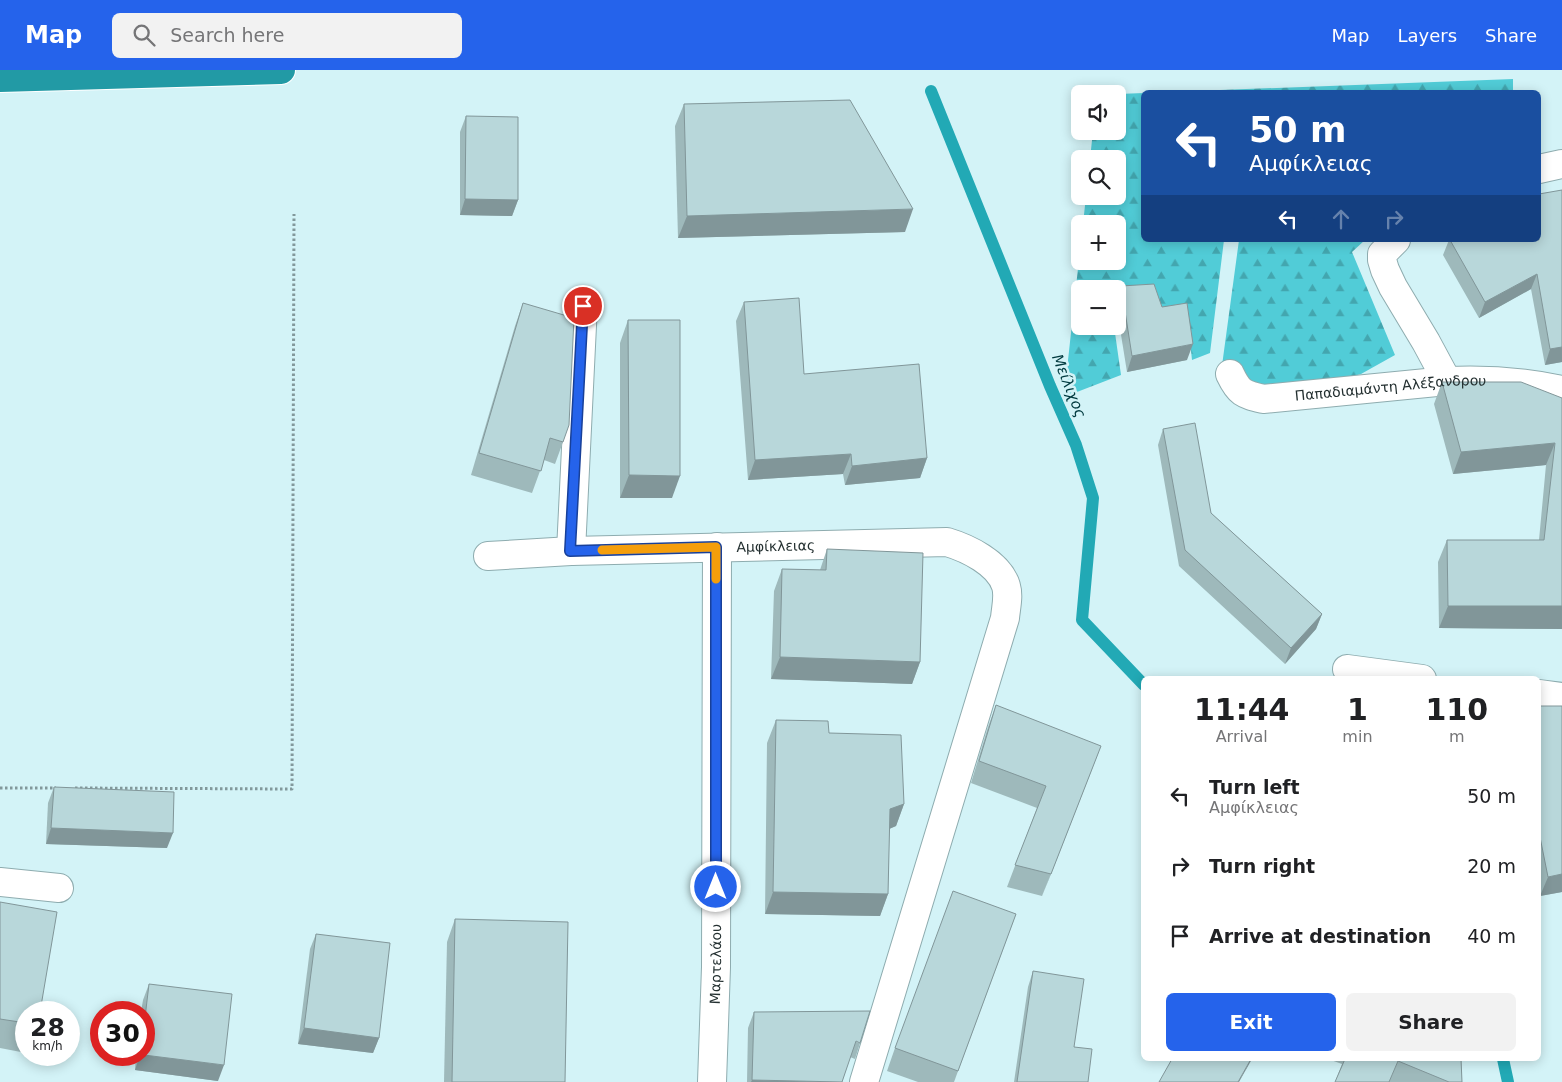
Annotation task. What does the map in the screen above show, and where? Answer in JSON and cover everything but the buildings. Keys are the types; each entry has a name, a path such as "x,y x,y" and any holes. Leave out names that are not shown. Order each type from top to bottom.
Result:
{"highway":[{"path":"0,78 281,70"}],"street":[{"path":"1541,169 1562,164"},
{"path":"1394,242 1382,254 1385,270 1447,381"},
{"path":"570,551 583,306"},
{"name":"Παπαδιαμάντη Αλέξανδρου","path":"1230,374 1236,386 1246,395 1263,399 1474,380 1526,384 1562,390"},
{"name":"Αμφίκλειας","path":"488,556 570,551 946,542 973,552 1001,576 1006,586 1005,618 864,1082"},
{"name":"Μαρτελάου","path":"712,1082 716,967 716,547"},
{"path":"1347,669 1400,676"},
{"path":"1541,694 1562,697"},
{"path":"0,882 59,888"}],"path":[{"path":"68,788 292,789 294,214"},
{"path":"0,788 58,788"}],"green space":[{"path":"1513,79 1513,90 1221,90"},
{"path":"1141,93 1141,242 1224,242 1210,353 1192,360 1187,313 1159,317 1126,302 1126,280 1077,280 1078,270 1126,270 1126,215 1084,215 1085,205 1126,205 1126,150 1091,150 1092,140 1126,140 1126,94"},
{"path":"1239,242 1363,242 1352,252 1395,355 1361,374 1276,398 1221,373"},
{"path":"1071,333 1071,335 1115,335 1121,375 1064,397"}],"waterway":[{"name":"Μείλιχος","path":"931,91 1050,386 1076,445 1093,498 1082,620 1141,682"},
{"name":"Μείλιχος","path":"1503,1061 1508,1082"}],"slow traffic":[{"path":"602,550 716,547 716,579"}],"route":[{"path":"583,306 570,551 716,547 716,887"}]}
